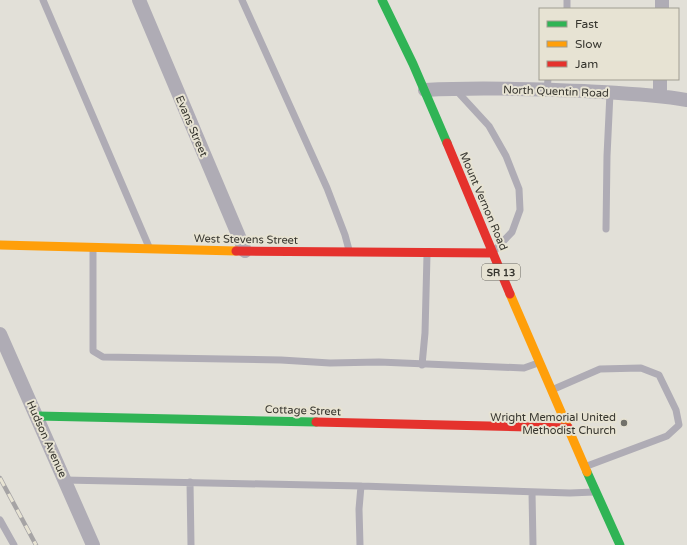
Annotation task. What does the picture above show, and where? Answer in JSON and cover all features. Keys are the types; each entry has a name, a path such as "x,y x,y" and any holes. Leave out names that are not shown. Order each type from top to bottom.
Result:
{"main road":[{"name":"Mount Vernon Road","path":"382,0 425,90 493,253 620,545"},
{"name":"West Stevens Street","path":"0,245 245,251 493,253"},
{"name":"Cottage Street","path":"37,416 136,417 569,428"}],"street":[{"name":"Evans Street","path":"139,0 245,251"},
{"path":"660,80 660,95"},
{"name":"North Quentin Road","path":"425,90 547,84 610,93 660,95 687,100"},
{"name":"Hudson Avenue","path":"0,334 92,545"}],"lane":[{"path":"43,0 150,249"},
{"path":"242,0 327,188 345,236 349,252"},
{"path":"455,88 489,126 506,156 519,189 520,210 512,232 493,253"},
{"path":"606,229 610,93"},
{"path":"93,248 93,351 103,357 281,360 330,363 379,362 524,368 540,362"},
{"path":"422,364 425,334 427,252"},
{"path":"552,389 600,369 641,368 659,376 676,410 678,425 667,436 585,467"},
{"path":"64,480 361,486 570,493 596,492"},
{"path":"190,482 191,545"},
{"path":"360,545 359,508 361,486"},
{"path":"532,492 533,545"},
{"path":"0,520 14,545"}],"railway":[{"path":"0,478 36,545"}],"traffic: fast":[{"path":"382,0 413,64 447,143"},
{"path":"37,416 316,422"},
{"path":"587,472 620,545"}],"traffic: slow":[{"path":"0,245 236,251"},
{"path":"510,294 587,472"}],"traffic: jam":[{"path":"447,143 510,294"},
{"path":"236,251 493,253"},
{"path":"316,422 569,428"}],"place":[{"name":"Wright Memorial United Methodist Church","path":"624,423"}]}
